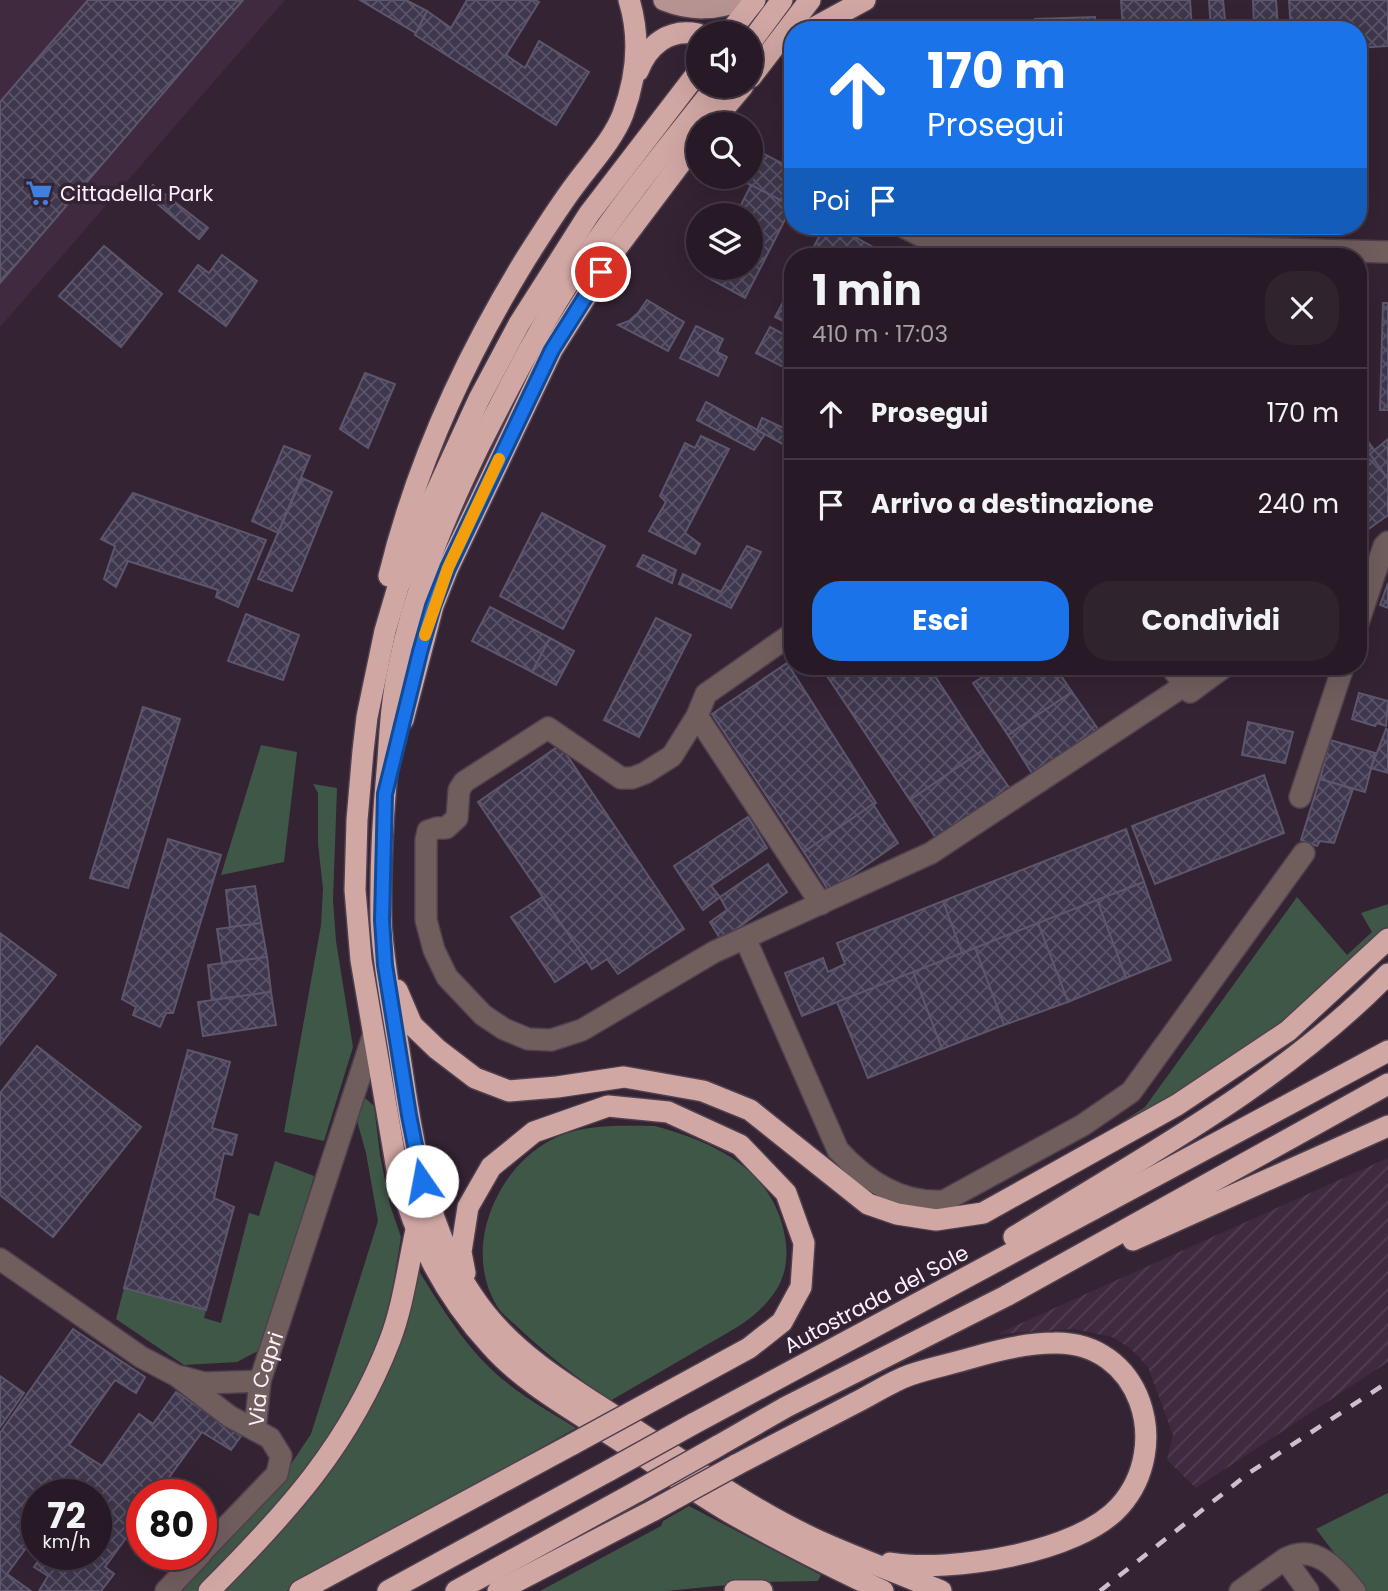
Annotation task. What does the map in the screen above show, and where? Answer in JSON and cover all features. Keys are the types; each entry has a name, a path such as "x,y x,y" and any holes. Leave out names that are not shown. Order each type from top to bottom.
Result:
{"highway":[{"path":"629,0 637,34 631,90"},
{"path":"738,21 755,0"},
{"path":"763,26 782,0"},
{"path":"794,21 810,0"},
{"path":"826,21 865,0"},
{"path":"686,33 678,33 649,50 614,131 550,221 502,300 474,349 445,413 403,523 377,635 360,785 355,890 360,949 397,1170 416,1230 445,1286 469,1320 494,1349 540,1388 735,1515 883,1591"},
{"path":"763,61 784,34"},
{"path":"763,67 784,50"},
{"path":"686,91 517,370 446,519 418,591 398,669 385,794 382,920 385,965 420,1174 438,1231 468,1289 510,1341 573,1389 738,1496 818,1541 941,1591"},
{"path":"372,695 385,631 413,545 479,399 543,283 589,214 635,173 705,98"},
{"path":"721,112 733,98"},
{"path":"385,794 433,606 463,533 540,374 573,317 616,249 686,156"},
{"path":"385,965 412,1025 437,1049 475,1078 509,1091 624,1077 703,1091 750,1110 868,1204 897,1214 936,1220 983,1213 1177,1105 1288,1031 1388,939"},
{"path":"847,1342 1222,1108 1303,1051 1359,1004 1388,974"},
{"name":"Autostrada del Sole","path":"388,1591 1388,1051"},
{"path":"456,1591 798,1401 1006,1296 1388,1084"},
{"path":"300,1591 750,1348 782,1322 801,1287 804,1242 786,1193 740,1145 667,1112 608,1106 534,1132 491,1167 468,1207 461,1252 468,1289"},
{"path":"1006,1296 1388,1126"},
{"path":"209,1591 261,1540 317,1474 339,1443 391,1339 416,1230"},
{"path":"498,1591 908,1376 996,1351 1057,1343 1082,1347 1112,1363 1134,1388 1146,1424 1143,1460 1134,1486 1119,1507 1088,1531 1026,1552 958,1563 902,1565 849,1553"},
{"path":"736,1591 761,1591"}],"main road":[{"path":"664,0 695,9 713,9 742,0"}],"street":[{"path":"919,235 927,239 1246,248"},
{"path":"1367,251 1388,252"},
{"path":"1367,558 1386,544"},
{"path":"1367,598 1386,544"},
{"path":"784,639 706,694 672,756 645,773 632,778 621,778 548,728 464,782 459,790 457,818 446,828 428,831 426,920 434,950 447,977 459,993 483,1015 504,1029 528,1039 551,1040 582,1030 714,953 931,853 1185,685"},
{"path":"1177,675 1190,692 1213,675"},
{"path":"1300,797 1340,675"},
{"path":"696,716 821,904"},
{"path":"745,938 838,1150 856,1171 892,1191 929,1202 944,1201 1083,1125 1131,1092 1304,853"},
{"name":"Via Capri","path":"0,1259 141,1357 177,1376 229,1416 255,1430 260,1381 373,1036"},
{"path":"177,1376 204,1382 260,1381"},
{"path":"217,1537 276,1474 281,1456 270,1438 255,1430"},
{"path":"1240,1591 1285,1559 1303,1553 1322,1558 1337,1569 1355,1591"},
{"path":"1285,1559 1308,1591"},
{"path":"166,1591 186,1570"}],"shaded area":[{"name":"Cittadella Park","path":"0,0 285,0 0,327"},
{"path":"1388,1158 1388,1362 1196,1488 1167,1460 1173,1435 1148,1367 1130,1348 1112,1337 1074,1329 997,1334"}],"green space":[{"path":"261,745 297,752 284,862 221,875"},
{"path":"313,784 337,788 333,900 336,941 353,1047 324,1141 284,1132 321,925 323,889 318,843 318,793"},
{"path":"1297,897 1347,955 1372,932 1361,913 1388,904 1388,928 1286,1022 1201,1082 1087,1145 1145,1107"},
{"path":"365,1098 374,1106 390,1205 401,1237 380,1339 363,1378 333,1433 269,1518 199,1591 177,1591 196,1570 217,1570 217,1548 283,1476 311,1434 378,1221 366,1153 354,1110 359,1099"},
{"path":"655,1126 720,1151 755,1176 778,1213 785,1237 786,1263 774,1294 754,1315 610,1401 543,1350 499,1309 488,1287 483,1263 484,1239 489,1215 499,1192 513,1171 551,1140 589,1128"},
{"path":"275,1161 314,1176 262,1349 237,1362 184,1365 116,1319 124,1288 206,1310 204,1318 221,1323 249,1213 259,1216"},
{"path":"417,1268 451,1321 480,1358 521,1393 576,1428 286,1591 217,1591 320,1479"},
{"path":"1388,1493 1388,1591 1363,1591 1316,1529"},
{"path":"689,1506 821,1575 818,1581 758,1582 666,1591 540,1591 661,1526 663,1521"}],"building":[{"name":"Cittadella Park","path":"88,0 243,0 0,283 0,102"},
{"path":"360,0 406,0 427,11 416,33"},
{"path":"467,0 539,2 506,55 525,68 539,41 589,72 556,125 415,35 427,11 451,28"},
{"path":"1121,0 1190,0 1191,21 1122,21"},
{"path":"1209,0 1223,0 1225,21 1210,21"},
{"path":"1253,0 1276,0 1278,21 1254,21"},
{"path":"1289,0 1388,0 1388,46 1367,47 1367,21 1290,21"},
{"path":"1095,17 1095,21 1035,21"},
{"path":"763,153 784,164 784,202 759,189 763,189"},
{"path":"153,185 208,228 199,239 147,195"},
{"path":"749,189 759,189 784,202 784,222 763,263 763,203 742,203"},
{"path":"820,235 858,235 857,238 875,248 813,248"},
{"path":"1184,235 1220,235 1220,238"},
{"path":"104,246 162,294 121,347 59,296"},
{"path":"222,255 257,281 226,326 179,291 198,265 209,273"},
{"path":"712,280 754,280 745,298"},
{"path":"647,300 684,322 668,351 618,325 629,321"},
{"path":"784,300 784,322 775,317"},
{"path":"1383,303 1388,303 1388,410 1380,410"},
{"path":"696,326 723,339 717,352 727,357 718,376 680,358"},
{"path":"770,327 784,334 784,367 756,353"},
{"path":"365,373 395,384 368,448 340,429"},
{"path":"706,402 765,434 754,450 697,420"},
{"path":"762,418 784,428 784,445 757,430"},
{"path":"701,436 729,449 685,533 700,544 695,554 649,531 666,502 660,496 685,443 695,448"},
{"path":"1388,439 1388,479 1370,454"},
{"path":"1367,440 1375,451 1370,454 1388,479 1388,515 1367,530"},
{"path":"284,446 310,456 278,533 252,521"},
{"path":"302,478 332,492 292,591 258,579"},
{"path":"133,493 266,540 238,607 216,597 218,590 128,561 116,587 104,579 115,546 101,539"},
{"path":"542,513 605,546 563,629 500,596"},
{"path":"747,546 761,552 731,608 679,584 683,574 721,592"},
{"path":"643,555 676,570 672,583 637,566"},
{"path":"1388,583 1388,608 1380,605"},
{"path":"490,607 550,638 532,672 472,641"},
{"path":"246,614 299,635 283,680 228,661"},
{"path":"656,618 691,635 639,737 604,720"},
{"path":"550,638 574,651 556,685 532,672"},
{"path":"784,665 784,675 795,675 876,803 804,852 712,714"},
{"path":"826,675 934,675 983,750 910,800"},
{"path":"986,675 1060,675 1072,692 1008,735 973,683"},
{"path":"1072,692 1098,729 1033,775 1008,735"},
{"path":"1359,693 1388,701 1386,726 1377,723 1375,726 1352,719"},
{"path":"143,707 180,719 128,888 90,878"},
{"path":"1248,722 1293,732 1285,763 1242,755"},
{"path":"1386,729 1388,731 1388,773 1371,768"},
{"path":"1330,740 1375,753 1365,792 1320,779"},
{"path":"560,745 684,929 618,974 607,959 592,969 478,802"},
{"path":"983,750 1010,789 936,838 910,800"},
{"path":"1264,775 1284,833 1155,884 1132,826"},
{"path":"1320,779 1353,789 1334,843 1320,841 1317,846 1301,840"},
{"path":"873,804 898,843 829,891 804,852"},
{"path":"748,817 767,848 711,886 720,897 703,910 674,866"},
{"path":"1126,829 1144,882 962,953 943,901"},
{"path":"168,839 221,855 173,1013 166,1013 160,1027 133,1015 136,1007 122,999"},
{"path":"768,864 787,892 721,940 710,922 727,910 720,897"},
{"path":"1144,882 1171,960 1126,978 1097,900"},
{"path":"255,886 261,923 230,927 226,890"},
{"path":"542,897 587,961 555,982 511,917"},
{"path":"1097,900 1126,978 1068,1002 1038,923"},
{"path":"943,901 962,953 802,1016 785,973 823,958 828,972 845,964 837,943"},
{"path":"261,923 267,957 222,963 217,929"},
{"path":"1038,923 1068,1002 1004,1025 975,948"},
{"path":"0,933 56,975 0,1045"},
{"path":"975,948 1004,1025 942,1049 913,972"},
{"path":"267,957 271,992 212,1000 208,965"},
{"path":"913,972 942,1049 868,1078 837,1002"},
{"path":"271,992 276,1025 203,1036 198,1002"},
{"path":"37,1046 141,1127 53,1237 0,1195 0,1093"},
{"path":"188,1050 230,1062 212,1128 237,1135 232,1155 224,1153 214,1198 234,1207 206,1310 124,1288"},
{"path":"73,1329 145,1377 136,1393 115,1380 69,1445 102,1466 139,1414 153,1424 176,1392 241,1436 231,1450 202,1432 168,1479 126,1479 126,1538 112,1557 112,1479 21,1479 21,1555 7,1574 31,1591 0,1591 0,1433"},
{"path":"0,1376 24,1393 0,1427"},
{"path":"39,1570 109,1570 114,1574 101,1591 39,1591 48,1576"}],"railway":[{"path":"1100,1591 1249,1473 1388,1382"}],"slow traffic":[{"path":"425,635 448,568 499,459"}],"place":[{"name":"Cittadella Park","path":"39,193"}],"route":[{"path":"422,1181 385,965 382,920 385,794 420,652 433,606 448,568 552,350 601,272"}]}
